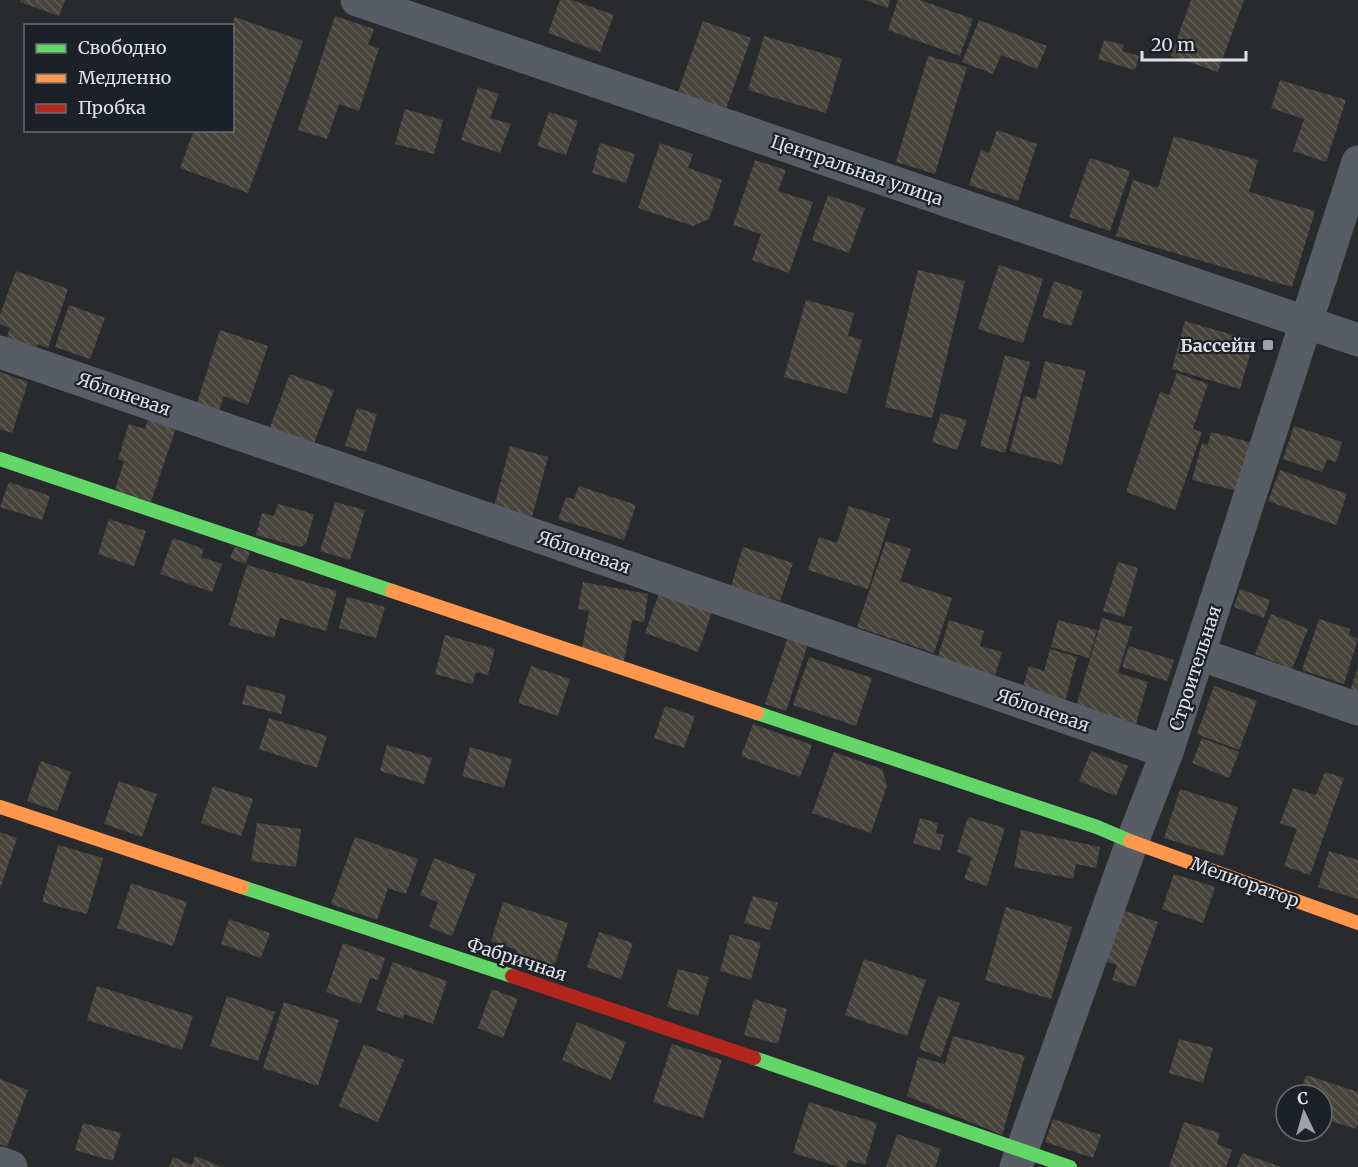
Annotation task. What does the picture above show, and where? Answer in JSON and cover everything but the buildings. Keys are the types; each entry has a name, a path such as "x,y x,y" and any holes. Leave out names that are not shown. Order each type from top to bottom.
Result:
{"street":[{"name":"Центральная улица","path":"357,0 1358,340"},
{"name":"Строительная","path":"1019,1159 1132,842 1167,752 1358,162"},
{"name":"Яблоневая","path":"0,352 1167,752"},
{"name":"Мелиоратор","path":"0,459 1097,827 1132,842 1358,922"},
{"path":"1199,654 1358,709"},
{"name":"Фабричная","path":"0,807 615,1010 1019,1159"},
{"path":"1019,1159 1070,1167"},
{"path":"0,1163 11,1167"}],"traffic: fast":[{"path":"0,459 392,591"},
{"path":"757,713 1097,827 1130,841"},
{"path":"242,887 512,976"},
{"path":"754,1058 1070,1167"}],"traffic: slow":[{"path":"392,591 757,713"},
{"path":"0,807 242,887"},
{"path":"1130,841 1358,923"}],"traffic: jam":[{"path":"512,976 754,1058"}],"place":[{"name":"Бассейн","path":"1268,345"}]}
